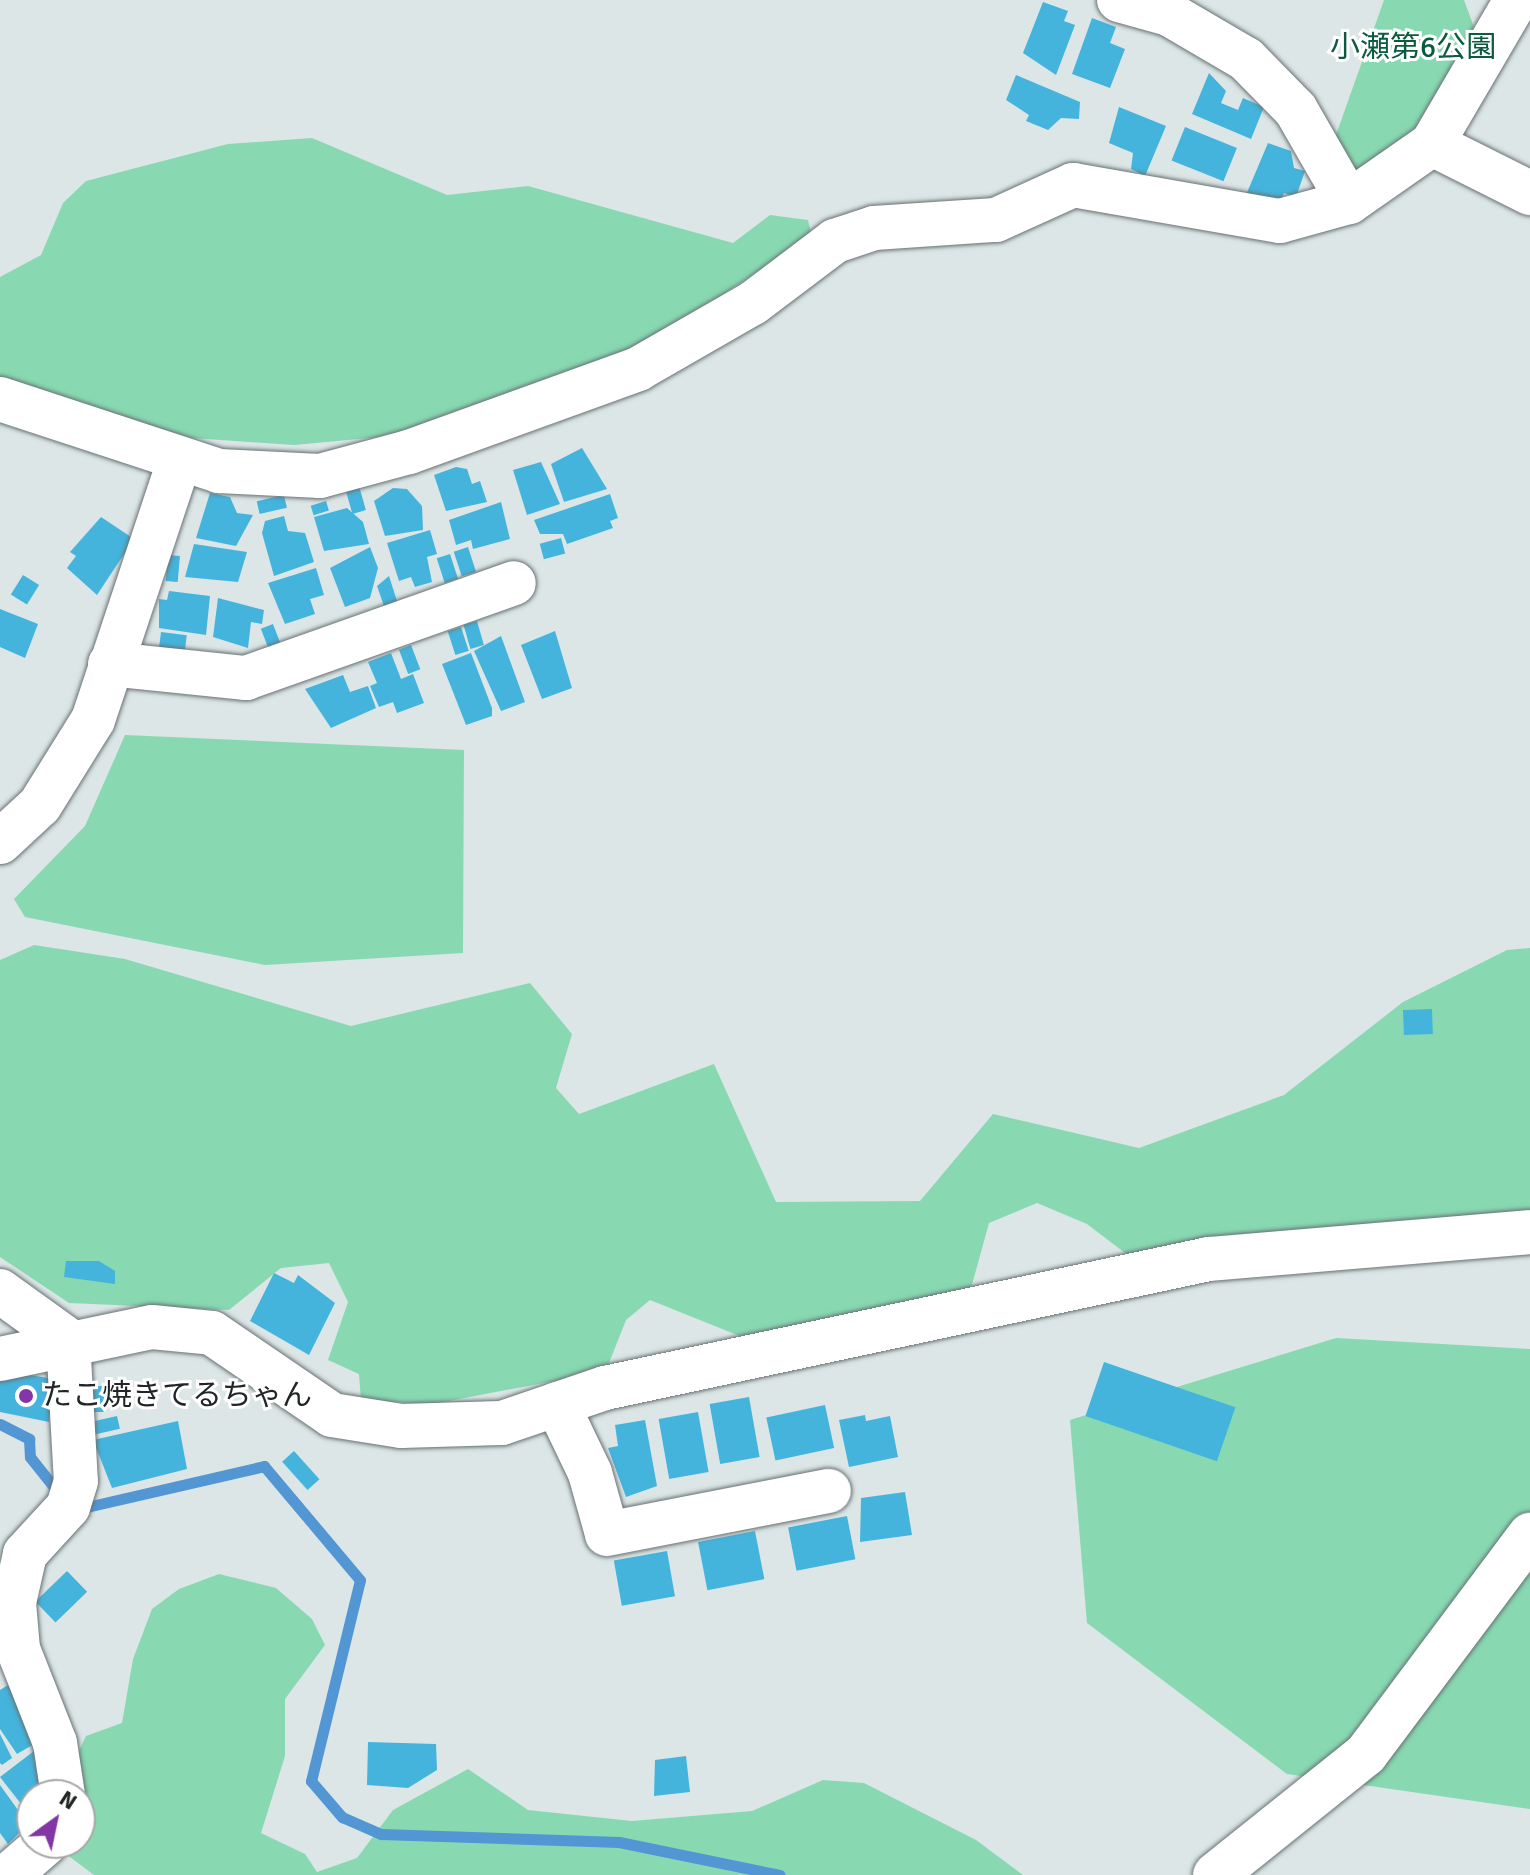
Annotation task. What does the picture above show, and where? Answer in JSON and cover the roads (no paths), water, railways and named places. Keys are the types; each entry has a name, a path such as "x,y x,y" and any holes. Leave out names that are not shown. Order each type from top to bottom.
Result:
{"street":[{"path":"1119,0 1169,14 1246,59 1296,110 1349,202"},
{"path":"0,399 180,459 266,477 320,476 535,412 638,369 753,303 835,241 874,228 996,220 1073,185 1280,221 1349,202 1432,144 1515,0"},
{"path":"1432,144 1530,193"},
{"path":"0,842 40,805 93,720 180,459"},
{"path":"110,664 246,678 514,583"},
{"path":"0,1359 68,1340 152,1327 212,1333 332,1415 401,1426 502,1423 557,1404 1209,1259 1530,1232"},
{"path":"0,1291 68,1340"},
{"path":"61,1779 55,1743 9,1656 7,1601 25,1554 68,1507 76,1481 68,1340"},
{"path":"557,1404 590,1473 607,1534 829,1491"},
{"path":"1215,1875 1366,1754 1530,1535"},
{"path":"9,1875 28,1859"}],"waterway":[{"path":"0,1424 29,1439 30,1457 61,1496"},
{"path":"78,1509 264,1466 360,1580 311,1781 342,1817 381,1834 619,1842 780,1875"}],"place":[{"name":"たこ焼きてるちゃん","path":"26,1396"}],"park label":[{"name":"小瀬第6公園","path":"1413,48"}]}
